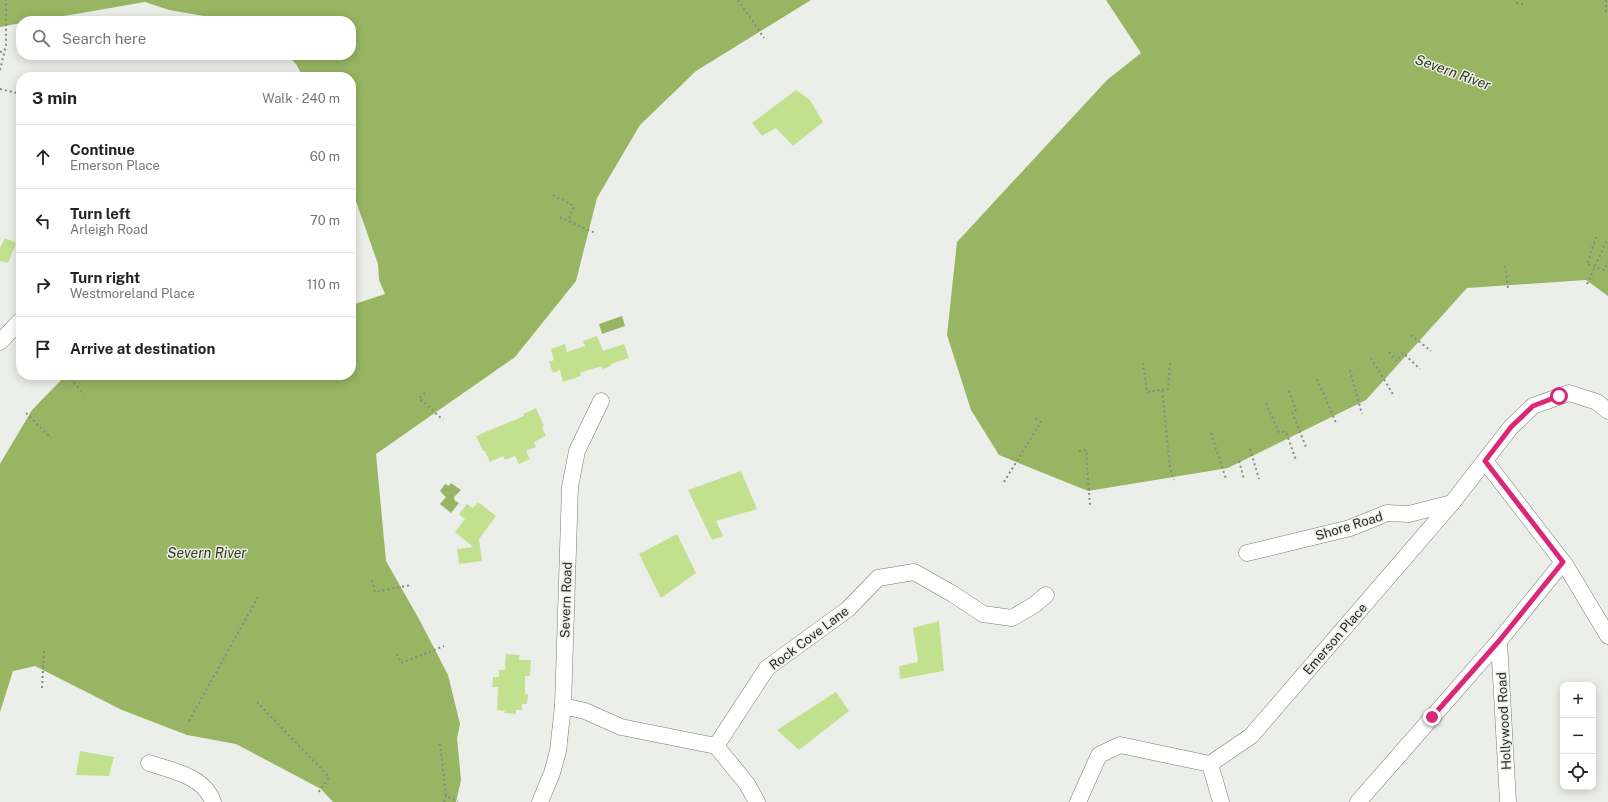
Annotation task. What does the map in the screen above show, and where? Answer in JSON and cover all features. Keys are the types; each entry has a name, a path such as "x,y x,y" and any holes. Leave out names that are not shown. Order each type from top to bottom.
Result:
{"street":[{"path":"0,342 16,325"},
{"name":"Emerson Place","path":"1210,764 1251,736 1452,503 1511,427 1533,406 1569,393 1597,402 1608,412"},
{"name":"Severn Road","path":"540,802 552,773 558,751 563,706 570,487 577,451 601,400"},
{"path":"1485,461 1563,562 1608,636"},
{"name":"Shore Road","path":"1247,554 1350,528 1387,513 1409,514 1452,503"},
{"path":"1358,802 1499,641 1563,562"},
{"name":"Rock Cove Lane","path":"716,746 767,668 848,609 878,578 914,572 953,594 983,614 1012,618 1034,605 1046,594"},
{"name":"Hollywood Road","path":"1499,641 1508,802"},
{"path":"563,706 585,711 621,727 716,746 747,784 757,802"},
{"path":"1078,802 1099,755 1120,745 1210,764 1221,802"},
{"path":"149,763 195,779 207,790 213,802"}],"path":[{"path":"0,70 6,45 6,0"},
{"path":"738,0 764,38"},
{"path":"1516,3 1522,4 1524,0"},
{"path":"1606,0 1606,11 1608,11"},
{"path":"0,52 5,51"},
{"path":"0,89 16,93"},
{"path":"553,195 574,206 568,221"},
{"path":"560,217 595,233"},
{"path":"1596,237 1587,264 1604,270 1608,262"},
{"path":"1588,284 1606,242"},
{"path":"1505,266 1508,288"},
{"path":"1411,335 1431,351"},
{"path":"1390,352 1397,361 1403,353 1420,369"},
{"path":"1371,358 1394,396"},
{"path":"1143,363 1147,392 1168,389 1170,362"},
{"path":"1350,370 1362,414"},
{"path":"1317,379 1336,423"},
{"path":"71,380 84,394"},
{"path":"1162,390 1170,468 1174,480"},
{"path":"1289,391 1296,410 1292,412 1306,447"},
{"path":"424,393 419,398 443,420"},
{"path":"1266,403 1279,432 1286,432 1296,460"},
{"path":"26,413 51,438"},
{"path":"1004,482 1041,422 1036,418"},
{"path":"1211,433 1226,479"},
{"path":"1250,449 1259,479"},
{"path":"1079,451 1086,450 1090,506"},
{"path":"1239,461 1244,479"},
{"path":"372,580 374,592 411,585"},
{"path":"189,721 258,597"},
{"path":"398,654 401,663 444,646"},
{"path":"42,688 44,651"},
{"path":"257,702 329,777 318,793"},
{"path":"440,744 446,796 444,802"},
{"path":"446,796 458,802"}],"water":[{"name":"Severn River","path":"0,0 811,0 696,71 640,125 597,198 576,281 515,357 376,454 386,561 419,619 448,675 460,724 457,738 461,780 456,802 333,802 321,789 236,744 187,735 122,710 35,666 13,671 0,712 0,464 32,410 61,380 356,380 356,304 385,294 379,280 378,264 356,201 356,72 300,72 292,60 356,60 356,16 204,16 169,10 145,2 64,16 16,16 16,24 0,27"},
{"name":"Severn River","path":"1106,0 1608,0 1608,296 1586,280 1467,288 1366,400 1228,468 1088,491 999,455 971,410 947,335 957,242 1107,80 1141,53"},
{"path":"622,316 625,326 602,334 599,324"},
{"path":"451,483 461,490 454,497 455,501 459,503 451,513 440,504 446,497 440,491 445,484 449,486"}],"building":[{"path":"796,90 810,100 823,122 793,146 776,128 762,136 752,123"},
{"path":"5,238 16,243 8,263 0,261 0,248"},
{"path":"597,336 603,351 624,344 629,358 611,364 611,366 602,369 601,366 580,373 581,376 563,382 560,370 553,373 549,362 554,360 551,349 565,344 567,352 585,346 583,341"},
{"path":"536,408 544,426 542,427 546,436 534,442 536,447 526,451 530,459 519,464 515,456 505,460 503,456 490,462 476,436 524,416 523,414"},
{"path":"741,471 757,509 716,521 723,536 712,540 688,490"},
{"path":"478,502 496,516 479,539 482,561 459,564 457,549 473,547 455,532 465,519 459,514 467,504 473,508"},
{"path":"677,534 696,573 661,598 639,554"},
{"path":"939,621 944,671 900,679 899,666 918,662 913,628"},
{"path":"506,654 520,655 519,660 531,660 530,676 525,676 525,694 528,694 527,704 522,704 522,710 516,710 516,714 504,713 505,711 497,710 498,687 492,687 493,677 499,677 499,670 505,670"},
{"path":"836,692 849,711 799,750 777,730"},
{"path":"80,751 114,757 109,776 76,775"}],"route":[{"path":"1432,717 1499,641 1563,562 1485,461 1511,427 1533,406 1559,396"}]}
